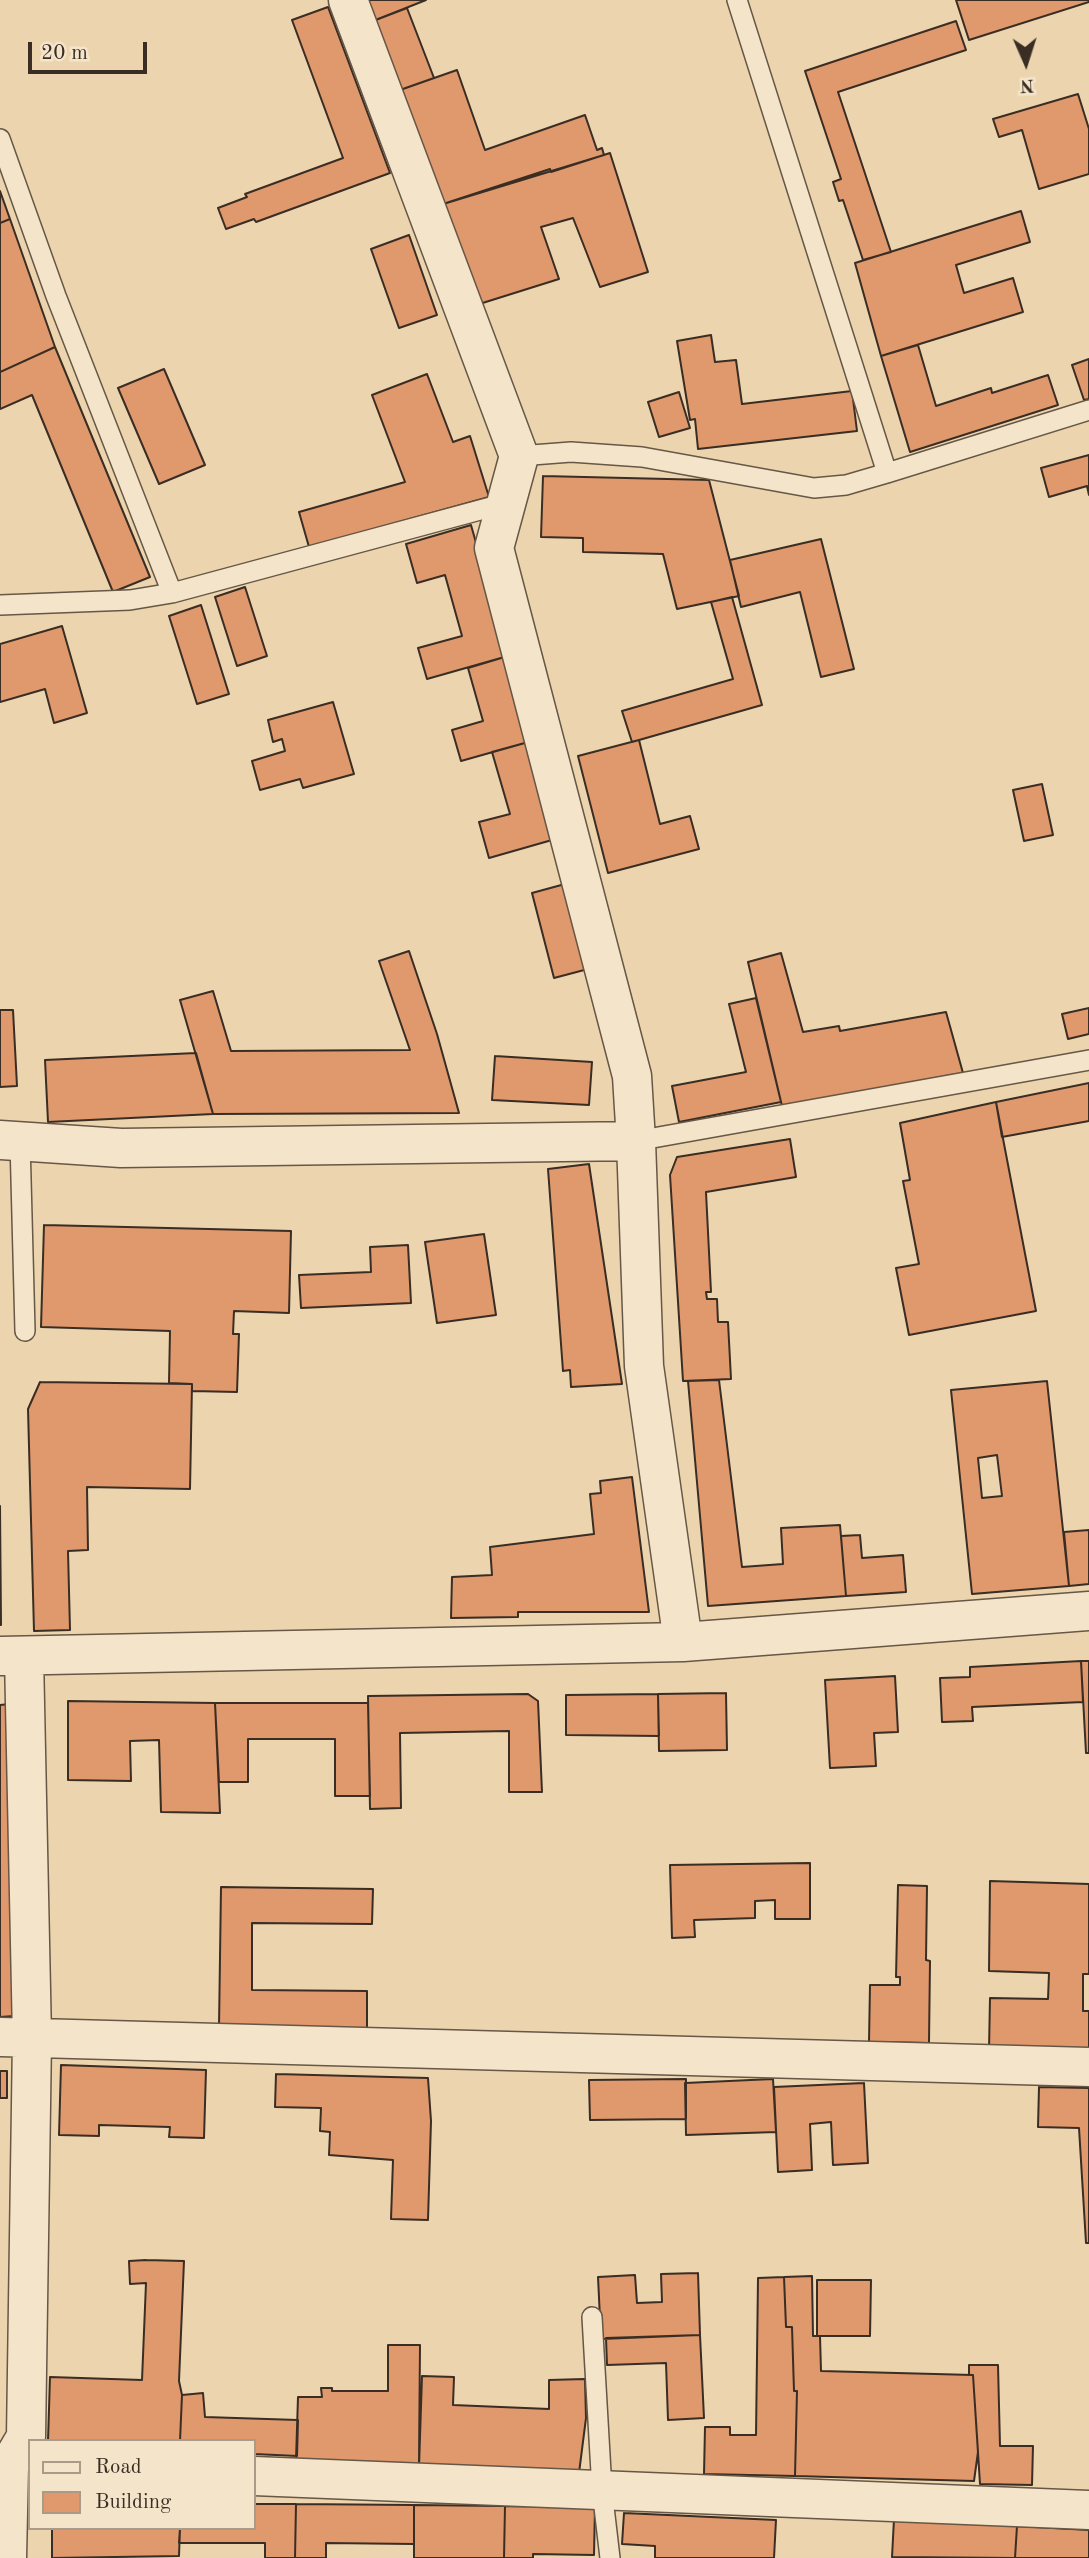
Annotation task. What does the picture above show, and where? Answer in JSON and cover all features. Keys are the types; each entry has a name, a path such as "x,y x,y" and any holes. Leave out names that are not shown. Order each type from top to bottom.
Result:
{"street":[{"path":"348,0 519,456 494,548 632,1076 644,1366 683,1642"},
{"path":"10,1141 121,1148 636,1141"},
{"path":"7,2558 13,2466 26,2437 16,2037 12,1656 683,1642 1089,1611"},
{"path":"16,2037 1089,2067"},
{"path":"256,2476 1089,2510"}],"lane":[{"path":"737,0 887,473"},
{"path":"0,139 61,309 172,593"},
{"path":"519,456 571,452 642,457 814,488 846,485 1089,410"},
{"path":"0,605 130,600 172,593 506,503"},
{"path":"636,1141 1089,1060"},
{"path":"10,1141 25,1331"},
{"path":"592,2317 602,2490 610,2558"}],"building":[{"path":"364,0 426,0 373,21"},
{"path":"956,0 1089,0 1089,2 969,40"},
{"path":"328,7 390,173 256,222 254,219 226,229 218,208 247,197 245,194 343,158 292,20"},
{"path":"407,8 434,78 400,90 373,21"},
{"path":"956,21 966,50 838,92 891,252 863,260 843,200 839,201 833,182 841,179 805,71"},
{"path":"457,70 485,150 585,115 597,150 602,148 604,155 440,205 400,90"},
{"path":"1078,94 1089,129 1089,174 1039,189 1022,130 999,137 993,119"},
{"path":"610,153 648,272 600,287 573,218 541,227 559,279 473,306 440,205 550,169 551,172"},
{"path":"0,191 10,219 0,223"},
{"path":"1021,211 1030,242 956,265 964,293 1013,278 1023,312 881,356 855,263"},
{"path":"10,219 55,347 0,372 0,223"},
{"path":"409,235 437,315 399,328 371,249"},
{"path":"711,335 715,362 736,360 742,404 852,391 857,431 698,449 695,419 690,420 677,341"},
{"path":"918,345 936,406 991,388 992,393 1048,375 1058,405 910,452 881,356"},
{"path":"55,347 150,577 113,592 32,395 0,409 0,372"},
{"path":"1089,359 1089,399 1084,400 1072,365"},
{"path":"164,369 205,465 159,484 118,388"},
{"path":"427,374 453,442 470,436 489,497 309,547 299,512 405,482 372,395"},
{"path":"679,392 690,428 659,437 648,402"},
{"path":"1089,455 1089,495 1087,486 1049,497 1041,468"},
{"path":"543,476 709,480 739,596 677,609 663,554 583,552 583,538 541,537"},
{"path":"471,525 508,656 427,679 418,648 462,636 445,575 417,583 406,544"},
{"path":"821,539 854,669 821,677 800,592 741,607 730,560"},
{"path":"245,587 267,656 237,666 215,597"},
{"path":"732,597 762,705 632,742 622,711 733,679 711,602"},
{"path":"201,605 229,694 197,704 169,616"},
{"path":"62,626 87,713 54,723 45,689 0,702 0,644"},
{"path":"508,656 532,741 461,761 452,730 483,721 468,668"},
{"path":"333,702 354,774 303,788 300,779 260,790 252,761 285,751 282,739 273,742 268,720"},
{"path":"639,740 660,824 690,816 699,849 608,873 578,756"},
{"path":"532,741 559,838 489,858 479,822 510,814 492,752"},
{"path":"1042,784 1053,835 1024,841 1013,790"},
{"path":"565,884 588,969 554,978 532,893"},
{"path":"409,951 437,1034 459,1113 213,1114 180,1000 213,991 231,1051 410,1050 379,961"},
{"path":"781,953 803,1032 839,1026 840,1031 946,1012 963,1073 782,1106 748,962"},
{"path":"756,998 781,1102 679,1122 672,1086 746,1072 729,1004"},
{"path":"1089,1008 1089,1034 1068,1039 1062,1014"},
{"path":"0,1010 13,1010 17,1086 0,1087"},
{"path":"196,1053 213,1114 48,1122 45,1060"},
{"path":"495,1056 592,1062 589,1105 492,1100"},
{"path":"1089,1083 1089,1121 1002,1137 996,1102"},
{"path":"996,1102 1036,1311 909,1335 896,1268 919,1264 903,1181 910,1180 900,1123"},
{"path":"790,1139 796,1177 706,1192 711,1292 706,1292 707,1299 717,1299 718,1322 728,1322 731,1379 683,1381 670,1175 677,1157"},
{"path":"589,1164 622,1384 571,1387 570,1370 563,1371 548,1169"},
{"path":"44,1225 291,1231 289,1313 234,1311 233,1334 239,1334 237,1392 192,1391 192,1384 169,1383 170,1331 41,1327"},
{"path":"484,1234 496,1315 437,1323 425,1242"},
{"path":"408,1245 411,1303 301,1308 299,1275 371,1272 370,1247"},
{"path":"719,1380 742,1567 783,1564 781,1528 840,1525 846,1596 708,1606 688,1381"},
{"path":"1047,1381 1069,1586 972,1594 951,1390","holes":["997,1455 1002,1496 982,1498 978,1458"]},
{"path":"40,1382 192,1384 190,1489 87,1487 88,1550 68,1551 70,1630 34,1631 28,1409"},
{"path":"632,1477 649,1612 518,1612 518,1617 451,1618 452,1577 492,1575 490,1547 594,1534 590,1494 601,1493 600,1481"},
{"path":"0,1506 1,1625 0,1625"},
{"path":"1089,1530 1089,1584 1069,1586 1064,1532"},
{"path":"860,1535 862,1558 903,1555 906,1592 846,1596 841,1536"},
{"path":"1081,1661 1083,1702 972,1707 973,1721 942,1722 940,1678 970,1677 970,1667"},
{"path":"1081,1661 1089,1661 1089,1753 1086,1753"},
{"path":"895,1676 898,1732 874,1733 876,1766 830,1768 825,1680"},
{"path":"726,1693 727,1750 659,1751 658,1694"},
{"path":"528,1694 538,1701 542,1792 509,1792 509,1731 400,1733 401,1808 370,1809 368,1696"},
{"path":"658,1694 659,1736 566,1735 566,1695"},
{"path":"68,1701 215,1703 220,1813 161,1812 159,1740 130,1741 131,1781 68,1780"},
{"path":"215,1703 368,1703 370,1796 335,1796 335,1739 248,1739 248,1782 219,1782"},
{"path":"10,1704 15,2016 0,2017 0,1705"},
{"path":"810,1863 810,1919 775,1919 775,1900 755,1901 755,1918 694,1920 695,1937 672,1938 670,1865"},
{"path":"990,1881 1089,1884 1089,1974 1083,1974 1083,2011 1089,2011 1089,2054 989,2050 990,1998 1048,1999 1049,1973 989,1971"},
{"path":"898,1885 927,1886 929,2043 869,2042 870,1985 900,1985 900,1977 896,1977"},
{"path":"221,1887 373,1889 372,1924 252,1923 252,1990 367,1991 367,2029 219,2027"},
{"path":"61,2065 206,2070 204,2138 169,2137 170,2127 99,2125 99,2136 59,2135"},
{"path":"0,2071 7,2071 7,2098 0,2098"},
{"path":"276,2074 428,2078 431,2121 428,2220 391,2219 393,2160 329,2155 330,2132 320,2131 321,2108 275,2107"},
{"path":"686,2079 686,2119 590,2120 589,2080"},
{"path":"773,2079 776,2132 686,2135 685,2083"},
{"path":"864,2083 868,2163 833,2165 831,2122 810,2124 812,2170 778,2172 774,2087"},
{"path":"1039,2087 1089,2088 1089,2243 1086,2243 1079,2128 1038,2127"},
{"path":"129,2261 184,2261 179,2381 182,2395 180,2439 48,2439 50,2377 142,2380 146,2283 130,2284"},
{"path":"698,2273 700,2335 601,2339 598,2277 635,2275 637,2303 662,2302 661,2274"},
{"path":"812,2276 813,2336 820,2336 821,2371 973,2375 978,2452 974,2481 795,2476 797,2391 794,2391 792,2327 786,2327 784,2277"},
{"path":"784,2277 786,2327 792,2327 794,2391 797,2391 795,2476 704,2474 705,2427 730,2427 730,2435 756,2435 758,2278"},
{"path":"817,2280 871,2280 870,2336 817,2336"},
{"path":"700,2335 704,2418 668,2420 666,2363 607,2365 606,2338"},
{"path":"388,2345 420,2345 419,2464 296,2460 298,2397 322,2397 321,2388 332,2388 332,2391 388,2391"},
{"path":"969,2365 998,2365 1000,2446 1033,2446 1032,2485 980,2484 973,2375 969,2375"},
{"path":"422,2376 454,2377 453,2405 549,2409 549,2380 585,2379 586,2418 579,2473 419,2467"},
{"path":"203,2393 205,2417 298,2420 297,2456 256,2454 256,2439 180,2439 182,2395"},
{"path":"256,2504 296,2504 295,2558 265,2558 265,2543 179,2543 180,2530 256,2530"},
{"path":"296,2504 414,2505 414,2544 326,2543 326,2558 295,2558"},
{"path":"414,2505 505,2506 504,2558 414,2558"},
{"path":"505,2506 595,2507 594,2555 533,2554 533,2558 504,2558"},
{"path":"624,2513 776,2520 774,2558 655,2558 655,2546 622,2544"},
{"path":"894,2519 1017,2526 1015,2558 892,2557"},
{"path":"1017,2526 1089,2530 1089,2558 1015,2558"},
{"path":"52,2530 180,2530 179,2556 52,2558"}]}
